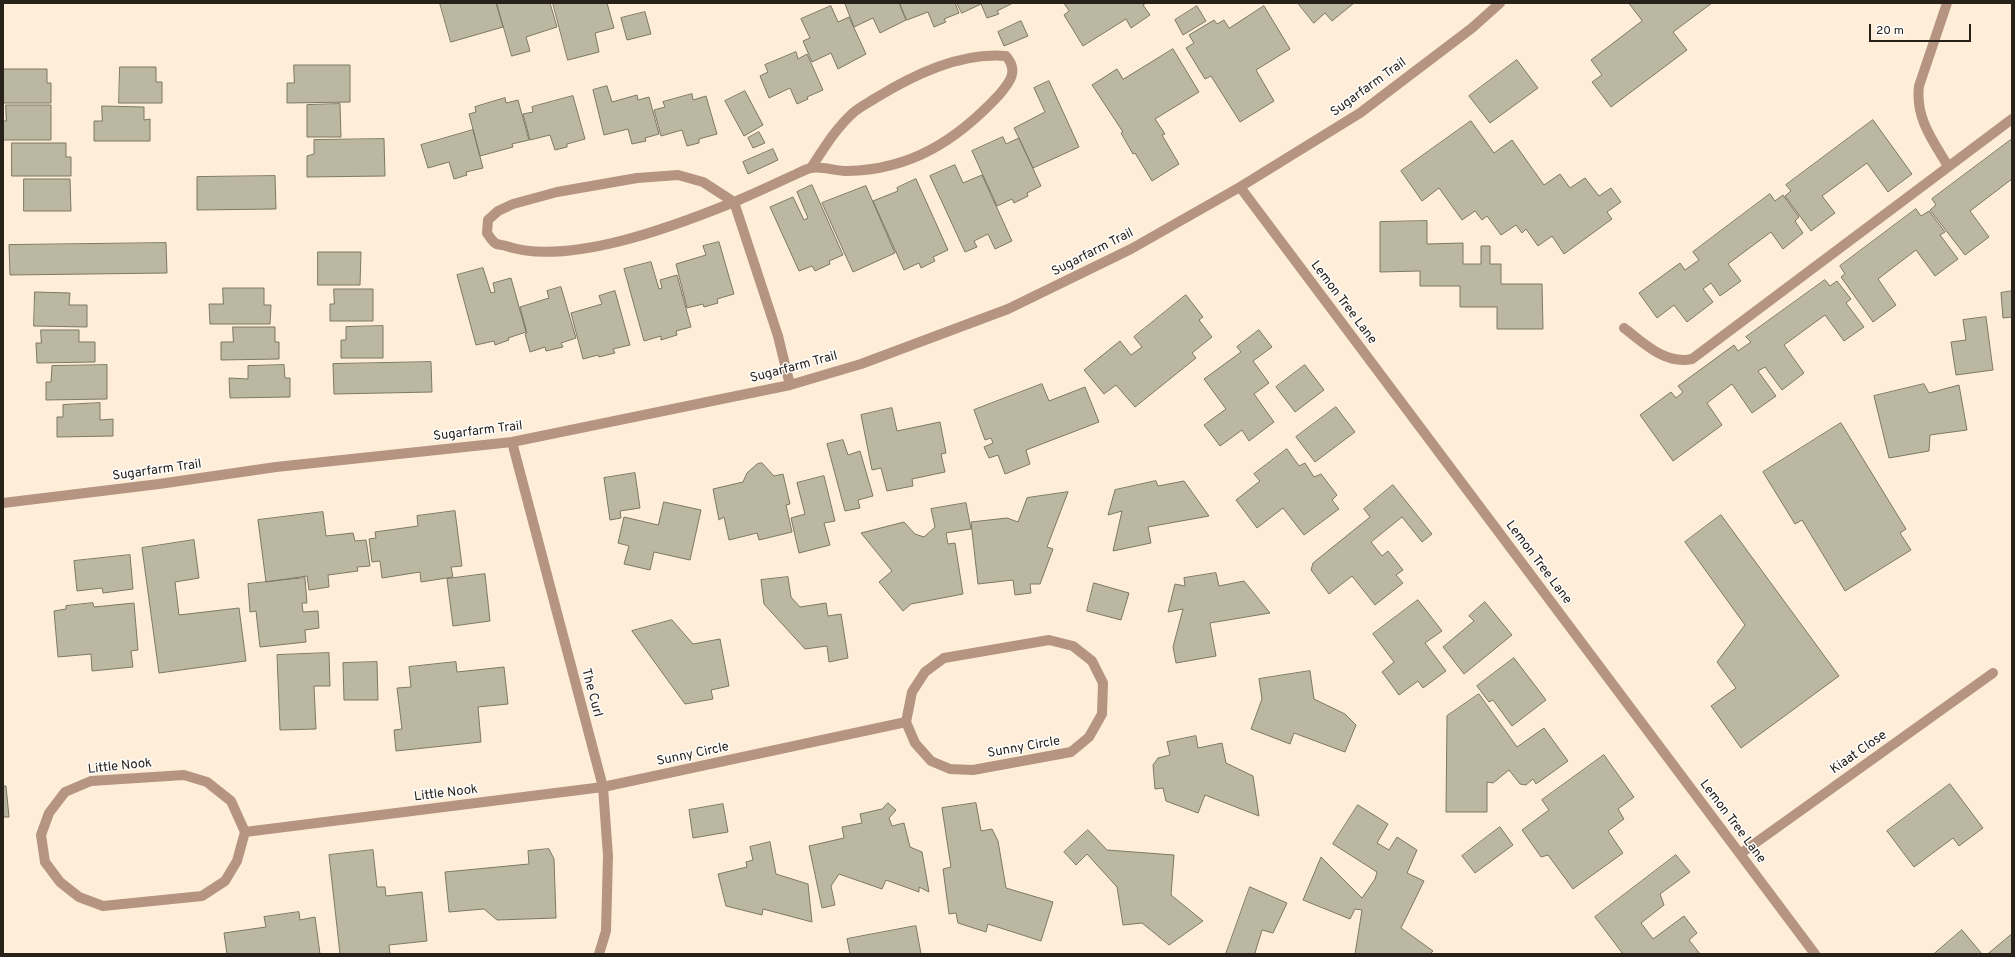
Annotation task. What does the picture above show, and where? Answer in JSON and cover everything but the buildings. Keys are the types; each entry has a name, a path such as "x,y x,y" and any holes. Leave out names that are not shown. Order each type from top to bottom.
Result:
{"street":[{"name":"Sugarfarm Trail","path":"3,503 159,484 276,467 512,442 790,385 861,364 1008,309 1132,249 1240,187 1360,113 1472,28 1500,3"},
{"path":"1947,3 1919,86 1918,96 1922,119 1948,166"},
{"path":"790,385 778,336 734,202 703,182 678,175 637,178 557,192 513,204 498,211 488,220 487,233 495,243 519,251 557,251 614,242 669,226 734,202 811,168 846,171 874,169 903,162 938,147 963,130 1008,85 1013,72 1012,63 1006,56 980,56 943,64 891,89 854,112 831,138 811,168"},
{"path":"1624,328 1662,355 1678,360 1692,359 2012,118"},
{"name":"Lemon Tree Lane","path":"1240,187 1815,954"},
{"name":"The Curl","path":"512,442 602,787 608,856 606,931 599,954"},
{"name":"Sunny Circle","path":"1049,640 1073,646 1092,661 1103,683 1102,714 1089,737 1071,752 973,770 950,769 931,761 915,743 906,722 912,692 925,672 944,658 1049,640"},
{"name":"Kiaat Close","path":"1740,854 1993,674"},
{"name":"Sunny Circle","path":"602,787 906,722"},
{"name":"Little Nook","path":"184,775 207,782 231,801 245,832 237,860 225,881 202,896 103,906 79,897 60,882 45,862 41,835 49,813 65,792 91,781 184,775"},
{"name":"Little Nook","path":"245,832 602,787"}]}
